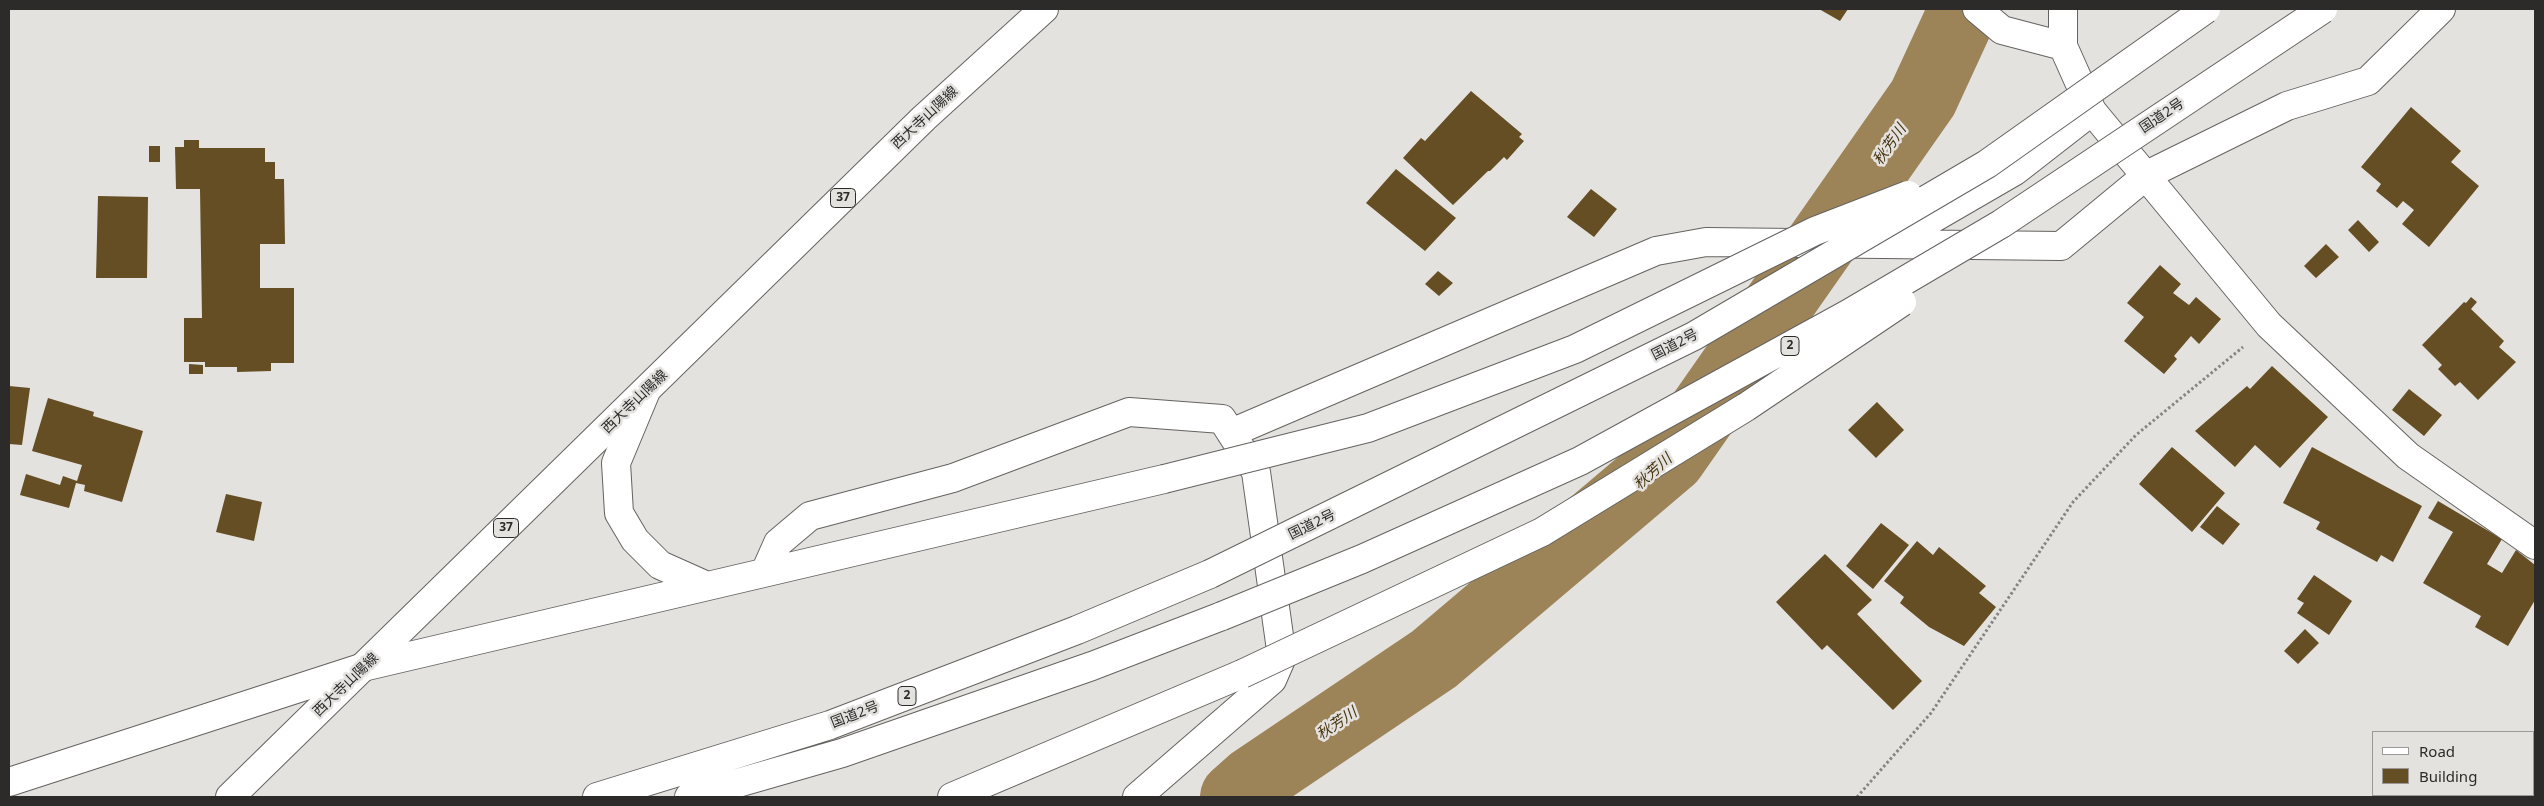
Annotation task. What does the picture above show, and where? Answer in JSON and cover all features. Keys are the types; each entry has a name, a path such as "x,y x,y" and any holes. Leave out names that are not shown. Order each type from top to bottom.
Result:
{"main road":[{"name":"西大寺山陽線","path":"230,797 367,666 924,118 1044,9"},
{"path":"1977,9 2002,30 2063,46"},
{"path":"2062,9 2063,46 2092,111 2147,175 2269,325 2408,456 2535,545"},
{"name":"国道2号","path":"596,797 830,725 1077,630 1210,574 1694,336 1987,164 2206,9"},
{"name":"国道2号","path":"689,797 842,753 1092,666 1362,559 1580,461 1848,314 2001,224 2323,9"},
{"path":"1231,433 1656,251 1706,242 2061,246 2147,175 2287,106 2368,80 2441,9"},
{"path":"1883,245 2015,171 2092,111"},
{"name":"国道2号","path":"9,782 367,666 707,586 766,570 1164,479 1368,428 1575,349 1815,231 1987,164"},
{"name":"国道2号","path":"952,797 1242,674 1542,532 1746,407 1905,300 2001,224"},
{"path":"646,391 616,463 620,513 636,540 660,565 707,586"},
{"path":"766,570 778,543 810,516 953,478 1129,412 1222,419 1256,472 1282,657 1272,680 1137,797"}],"path":[{"path":"1857,797 1931,713 2072,502 2136,435 2269,325"}],"building":[{"path":"1819,9 1848,9 1840,21"},
{"path":"1471,91 1522,134 1519,137 1524,141 1507,160 1504,157 1453,205 1403,158 1421,138 1425,141"},
{"path":"2411,107 2461,151 2451,162 2479,186 2429,247 2402,224 2414,210 2403,201 2397,208 2376,191 2381,184 2361,167"},
{"path":"184,140 199,140 199,148 265,148 265,162 275,162 275,179 284,179 285,244 260,244 260,288 294,288 294,363 271,363 271,371 237,372 237,367 205,367 205,362 184,362 184,318 202,318 200,189 176,189 175,147 184,147"},
{"path":"149,146 160,146 160,162 149,162"},
{"path":"1396,169 1456,218 1425,251 1366,203"},
{"path":"1591,189 1617,209 1594,237 1567,217"},
{"path":"98,196 148,197 147,278 96,278"},
{"path":"2358,220 2379,242 2369,252 2348,230"},
{"path":"2326,244 2339,257 2316,278 2304,266"},
{"path":"2160,265 2181,284 2173,293 2189,305 2196,297 2221,319 2199,344 2191,336 2174,356 2177,359 2164,374 2124,341 2144,317 2127,303"},
{"path":"1438,271 1453,283 1439,296 1425,284"},
{"path":"2471,297 2477,302 2471,309 2504,341 2499,347 2516,362 2478,400 2460,382 2455,386 2438,369 2442,365 2422,345"},
{"path":"189,364 203,365 203,374 189,374"},
{"path":"2272,366 2328,417 2280,468 2255,445 2235,467 2195,431 2247,386 2250,389"},
{"path":"9,386 30,388 22,445 9,444"},
{"path":"2409,389 2442,415 2424,436 2392,410"},
{"path":"48,398 94,412 93,416 143,431 122,502 84,491 85,485 76,483 69,508 20,495 26,474 60,485 63,476 77,481 82,465 32,451"},
{"path":"1877,402 1904,430 1876,458 1848,430"},
{"path":"2172,447 2225,493 2192,532 2139,484"},
{"path":"2312,447 2422,506 2393,562 2381,555 2377,562 2316,529 2320,522 2283,503"},
{"path":"226,494 262,502 254,541 216,532"},
{"path":"2438,501 2502,539 2487,564 2502,573 2516,550 2535,565 2535,600 2508,646 2475,627 2481,616 2423,583 2453,532 2428,518"},
{"path":"2217,506 2240,524 2223,545 2200,527"},
{"path":"1881,523 1909,545 1873,589 1846,566"},
{"path":"1917,541 1933,555 1939,547 1986,586 1979,593 1996,607 1964,646 1929,627 1900,603 1904,597 1884,581"},
{"path":"1825,554 1872,600 1857,614 1922,681 1893,710 1827,645 1822,650 1776,602"},
{"path":"2314,575 2352,601 2329,635 2297,613 2304,603 2297,599"},
{"path":"2305,629 2319,643 2298,664 2284,651"}],"waterway":[{"name":"秋芳川","path":"1235,797 1253,781 1434,659 1671,458 1923,98 1964,9"}]}
